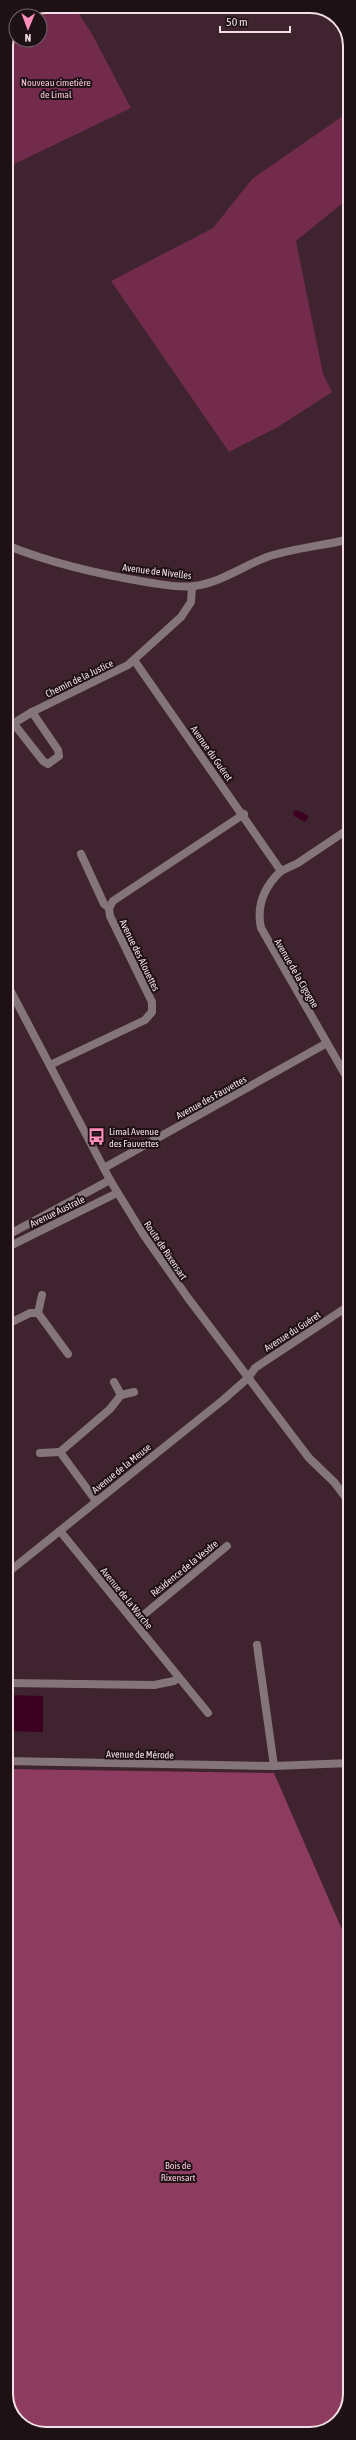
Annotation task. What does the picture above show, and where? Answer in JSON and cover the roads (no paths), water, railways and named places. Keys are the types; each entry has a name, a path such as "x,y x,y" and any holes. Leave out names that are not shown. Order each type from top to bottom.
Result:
{"street":[{"name":"Avenue de Nivelles","path":"13,548 44,559 93,572 152,583 192,587 208,583 267,557 343,541"},
{"path":"134,660 181,617 191,602 192,587"},
{"name":"Chemin de la Justice","path":"13,724 32,712 134,660"},
{"name":"Avenue du Guéret","path":"134,660 244,814 281,871"},
{"name":"Chemin de la Justice","path":"13,729 43,762 48,764 59,756 58,750 32,712"},
{"path":"109,908 113,901 244,814"},
{"path":"281,871 298,863 343,833"},
{"name":"Avenue des Alouettes","path":"50,1065 145,1020 152,1012 152,1002 110,916 109,908 104,904 81,854"},
{"name":"Avenue de la Cigogne","path":"281,871 268,886 261,901 259,913 261,928 343,1071"},
{"name":"Route de Rixensart","path":"13,995 117,1193 162,1263 309,1458 334,1482 343,1494"},
{"name":"Avenue des Fauvettes","path":"104,1168 326,1043"},
{"name":"Avenue Australe","path":"13,1232 110,1180"},
{"name":"Avenue Australe","path":"13,1245 117,1193"},
{"path":"42,1295 38,1313 68,1354"},
{"name":"Avenue du Guéret","path":"248,1378 255,1368 343,1310"},
{"path":"13,1322 30,1313 38,1313"},
{"name":"Avenue de la Meuse","path":"13,1568 248,1378"},
{"path":"114,1382 122,1396"},
{"path":"40,1453 60,1452 110,1409 122,1396 134,1392"},
{"path":"60,1452 96,1502"},
{"name":"Avenue de la Warche","path":"60,1531 208,1713"},
{"name":"Résidence de la Vesdre","path":"135,1622 227,1546"},
{"path":"257,1646 274,1766"},
{"path":"13,1683 154,1685 174,1681 178,1678"},
{"name":"Avenue de Mérode","path":"13,1761 274,1766 343,1764"}],"place":[{"name":"Limal Avenue des Fauvettes","path":"96,1137"}],"park label":[{"name":"Nouveau cimetière de Limal","path":"56,88"},
{"name":"Bois de Rixensart","path":"178,2170"}]}
